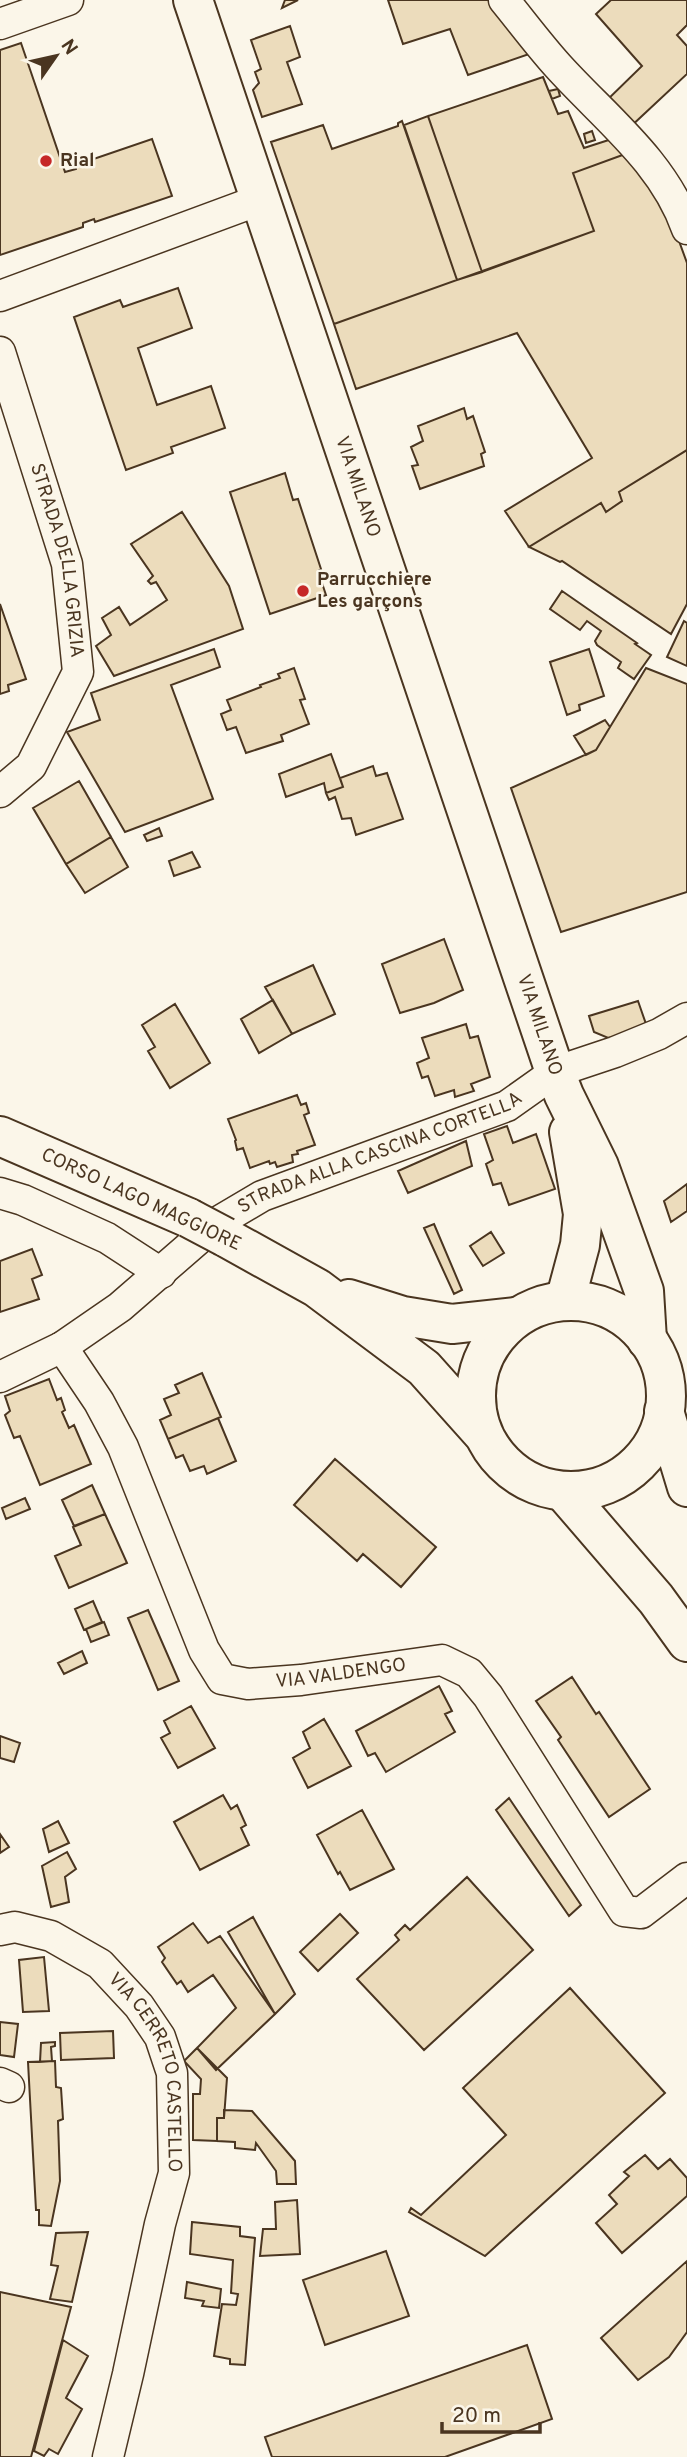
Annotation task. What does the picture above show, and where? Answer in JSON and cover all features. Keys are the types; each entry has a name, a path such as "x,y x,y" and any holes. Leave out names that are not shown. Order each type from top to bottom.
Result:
{"main road":[{"name":"VIA MILANO","path":"192,0 262,199 560,1084 599,1166 644,1292 647,1340"},
{"name":"VIA MILANO","path":"560,1084 583,1214 580,1245 565,1301"},
{"name":"CORSO LAGO MAGGIORE","path":"0,1136 188,1218 317,1288 424,1367 483,1433"},
{"name":"CORSO LAGO MAGGIORE","path":"317,1288 403,1316 452,1324 516,1317"},
{"path":"565,1301 589,1303 611,1310 631,1322 647,1340 659,1362 665,1386 664,1411 656,1438 640,1461 618,1479 591,1489 563,1491 538,1486 515,1473 496,1456 483,1433 475,1402 479,1370 493,1340 516,1317 540,1306 565,1301"},
{"path":"664,1411 687,1487"},
{"path":"563,1491 656,1599 687,1642"}],"street":[{"path":"0,24 68,0"},
{"path":"504,0 558,66 659,173 681,212 687,229"},
{"path":"0,296 262,199"},
{"name":"STRADA DELLA GRIZIA","path":"0,352 67,564 79,672 31,766 0,792"},
{"name":"STRADA ALLA CASCINA CORTELLA","path":"0,1377 62,1347 120,1307 224,1218 262,1196 560,1084 687,1018"},
{"path":"0,1193 23,1200 107,1238 161,1273"},
{"name":"VIA VALDENGO","path":"62,1347 99,1402 123,1447 204,1650 222,1678 248,1684 301,1680 442,1660 469,1673 488,1696 624,1911 641,1913 687,1878"},
{"name":"VIA CERRETO CASTELLO","path":"0,1930 15,1927 51,1936 100,1964 139,2006 160,2037 172,2073 174,2173 108,2457"}],"building":[{"path":"285,0 298,0 282,8"},
{"path":"388,0 492,0 535,52 468,75 450,29 403,44"},
{"path":"611,0 687,0 687,25 677,35 687,46 687,74 628,129 604,103 642,66 596,14"},
{"path":"290,26 300,57 287,62 302,104 262,117 253,90 259,83 255,72 261,69 251,40"},
{"path":"21,43 65,172 76,169 76,165 152,139 172,196 95,222 94,219 83,223 83,227 0,255 0,50"},
{"path":"543,77 558,114 568,111 584,148 615,138 628,153 573,173 594,231 482,272 428,116"},
{"path":"558,89 560,96 552,99 549,91"},
{"path":"428,116 482,272 457,280 404,125"},
{"path":"402,121 457,280 334,324 271,142 323,125 332,149 398,126"},
{"path":"592,131 595,140 586,143 584,134"},
{"path":"628,153 667,208 687,263 687,450 619,492 622,501 606,512 601,503 529,547 505,511 592,458 517,333 356,389 334,324 594,231 573,173"},
{"path":"178,288 192,328 138,348 157,405 211,386 225,428 171,447 173,453 126,470 74,317 120,300 123,307"},
{"path":"464,408 467,419 473,416 485,452 481,454 484,466 420,489 412,466 418,465 411,447 423,441 418,426"},
{"path":"687,450 687,604 671,634 562,561 529,547 601,503 606,512 622,501 619,492"},
{"path":"285,473 293,500 298,499 321,569 318,571 326,595 270,614 230,492"},
{"path":"182,512 229,586 243,629 114,676 96,646 111,635 102,618 119,607 130,625 167,600 156,582 151,584 148,581 153,576 131,544"},
{"path":"562,591 651,655 634,679 618,668 621,662 597,645 595,641 601,631 587,621 580,630 550,609"},
{"path":"0,604 26,679 8,685 9,691 0,694"},
{"path":"684,621 687,623 687,666 667,657"},
{"path":"214,649 220,667 171,685 213,799 125,832 67,732 100,720 91,693"},
{"path":"589,649 604,696 579,705 580,710 567,715 550,662"},
{"path":"294,668 305,699 300,700 309,724 281,735 283,741 246,753 236,727 227,730 221,714 231,710 227,700 280,678 278,674"},
{"path":"646,668 687,684 687,892 561,932 511,788 596,750"},
{"path":"605,720 610,727 596,750 586,755 574,736"},
{"path":"331,754 343,787 326,793 324,783 286,797 279,774"},
{"path":"373,766 376,776 387,773 403,819 356,835 351,818 342,819 335,797 329,800 326,793 343,787 340,778"},
{"path":"79,781 111,837 66,864 33,808"},
{"path":"159,828 162,836 147,841 144,835"},
{"path":"111,837 128,867 85,893 66,864"},
{"path":"192,852 200,867 174,876 169,861"},
{"path":"444,939 463,990 434,1003 400,1013 382,964"},
{"path":"313,965 335,1014 292,1034 265,987"},
{"path":"273,1000 292,1034 259,1053 241,1019"},
{"path":"638,1001 646,1024 613,1040 594,1032 589,1016"},
{"path":"175,1004 210,1063 170,1088 148,1051 155,1047 142,1025"},
{"path":"466,1024 470,1038 478,1036 490,1077 471,1084 474,1091 455,1097 454,1090 435,1096 428,1076 422,1078 417,1063 429,1058 422,1038"},
{"path":"297,1095 301,1105 306,1103 309,1113 304,1115 315,1145 297,1151 298,1154 292,1155 293,1162 277,1167 275,1162 270,1164 269,1161 250,1168 243,1148 237,1150 228,1119"},
{"path":"507,1126 513,1143 536,1134 555,1189 509,1205 501,1183 493,1185 486,1164 493,1160 484,1134"},
{"path":"466,1141 472,1166 408,1193 398,1171"},
{"path":"687,1184 687,1211 671,1222 664,1201"},
{"path":"434,1224 462,1290 454,1294 424,1228"},
{"path":"491,1232 504,1253 483,1266 470,1246"},
{"path":"32,1249 42,1275 32,1279 39,1299 0,1312 0,1261"},
{"path":"202,1373 221,1417 168,1439 160,1420 171,1415 164,1399 179,1393 175,1385"},
{"path":"49,1379 57,1400 61,1398 65,1410 62,1412 69,1428 74,1425 91,1464 40,1485 20,1436 14,1438 5,1415 10,1411 5,1396"},
{"path":"218,1418 236,1461 207,1474 204,1466 190,1471 183,1455 176,1458 168,1439"},
{"path":"335,1459 436,1547 401,1587 363,1554 357,1561 294,1505"},
{"path":"92,1485 105,1514 74,1526 62,1500"},
{"path":"25,1498 30,1509 6,1519 2,1508"},
{"path":"105,1514 127,1563 69,1588 55,1556 81,1545 73,1527"},
{"path":"93,1601 102,1622 84,1630 75,1609"},
{"path":"148,1610 179,1681 158,1690 128,1618"},
{"path":"104,1622 109,1635 91,1642 86,1629"},
{"path":"82,1651 87,1663 64,1674 58,1663"},
{"path":"572,1677 596,1714 599,1712 650,1789 609,1817 558,1740 561,1737 536,1701"},
{"path":"439,1686 452,1711 445,1714 455,1732 386,1772 375,1753 368,1756 356,1731"},
{"path":"191,1706 215,1748 178,1768 161,1738 170,1733 164,1721"},
{"path":"324,1719 351,1766 308,1788 293,1758 310,1748 303,1732"},
{"path":"0,1736 20,1743 14,1762 0,1758"},
{"path":"223,1795 231,1809 237,1805 246,1825 241,1828 249,1845 200,1870 174,1822"},
{"path":"509,1798 581,1905 569,1916 496,1810"},
{"path":"362,1810 394,1869 350,1890 317,1835"},
{"path":"58,1821 69,1843 49,1852 43,1829"},
{"path":"0,1834 9,1847 0,1853"},
{"path":"67,1852 76,1869 65,1877 69,1902 51,1907 42,1866"},
{"path":"467,1877 533,1950 424,2050 357,1979 399,1940 395,1935 405,1925 410,1930"},
{"path":"340,1914 358,1933 318,1971 300,1952"},
{"path":"253,1917 295,1994 275,2014 228,1932"},
{"path":"193,1923 208,1943 220,1936 275,2014 216,2070 197,2048 236,2008 213,1975 188,1992 181,1981 177,1984 162,1962 165,1958 158,1947"},
{"path":"44,1957 49,2011 23,2012 19,1960"},
{"path":"570,1988 665,2093 485,2256 409,2212 411,2208 421,2215 506,2135 463,2088"},
{"path":"0,2022 18,2024 14,2057 0,2055"},
{"path":"113,2031 114,2058 61,2060 60,2033"},
{"path":"55,2042 55,2046 51,2047 52,2061 40,2062 41,2043"},
{"path":"197,2048 227,2078 224,2118 217,2118 217,2141 193,2140 193,2094 200,2094 201,2079 184,2061"},
{"path":"55,2061 56,2087 61,2088 63,2119 58,2121 60,2181 51,2226 39,2225 39,2210 36,2210 28,2062"},
{"path":"224,2110 252,2111 295,2161 296,2184 277,2184 276,2171 256,2143 255,2150 235,2148 235,2142 217,2141 217,2118 224,2118"},
{"path":"645,2155 658,2169 670,2159 687,2178 687,2196 622,2253 596,2223 617,2204 609,2195 629,2176 624,2172"},
{"path":"297,2200 300,2254 260,2256 263,2229 276,2229 275,2202"},
{"path":"192,2222 240,2227 240,2236 255,2238 245,2365 230,2364 230,2359 214,2356 222,2304 236,2305 238,2294 231,2293 233,2260 190,2254"},
{"path":"88,2232 72,2302 50,2299 58,2266 51,2265 56,2233"},
{"path":"386,2251 409,2316 325,2345 303,2280"},
{"path":"687,2261 687,2332 669,2357 638,2380 601,2338"},
{"path":"187,2282 221,2289 219,2308 202,2306 204,2301 185,2298"},
{"path":"0,2292 71,2307 31,2457 0,2457"},
{"path":"63,2340 88,2356 66,2398 82,2409 58,2454 49,2449 44,2456 34,2451"},
{"path":"527,2345 552,2419 445,2457 272,2457 265,2437"}],"place":[{"name":"Rial","path":"46,161"},
{"name":"Parrucchiere Les garçons","path":"303,591"}]}
